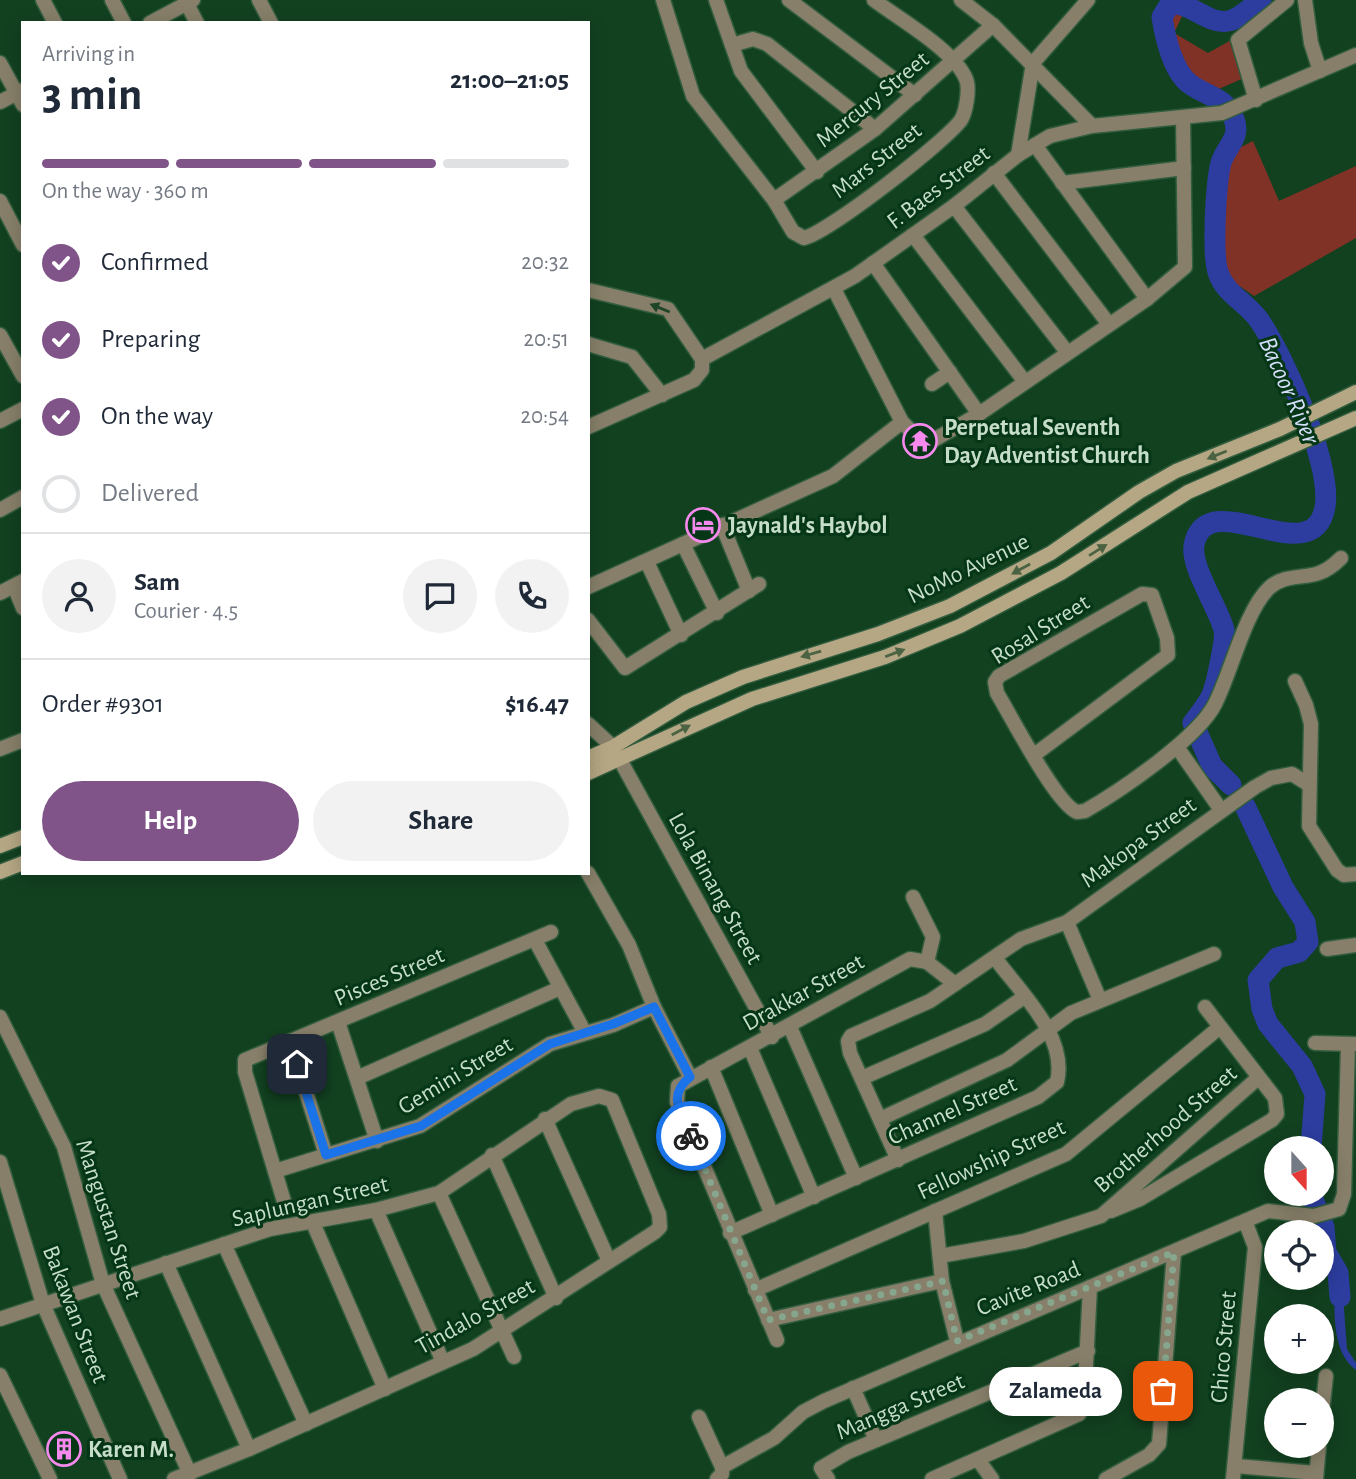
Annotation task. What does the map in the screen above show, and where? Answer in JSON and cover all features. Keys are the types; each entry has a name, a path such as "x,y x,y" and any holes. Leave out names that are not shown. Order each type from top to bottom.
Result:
{"main road":[{"name":"NoMo Avenue","path":"590,773 662,716 743,677 878,634 950,606 1051,553 1139,492 1176,471 1280,429 1356,391"},
{"name":"NoMo Avenue","path":"590,758 617,754 752,699 886,657 960,626 1061,573 1188,492 1290,450 1356,418"},
{"path":"0,846 21,838"},
{"path":"0,872 21,864"}],"street":[{"path":"43,0 54,21"},
{"path":"112,0 123,21"},
{"path":"259,0 270,21"},
{"path":"663,0 693,96 774,200"},
{"path":"716,0 741,71 817,172"},
{"path":"789,0 915,95"},
{"path":"874,0 954,60"},
{"path":"961,0 993,25 1033,63 1092,126"},
{"path":"1018,155 1033,63 1084,5 1068,0"},
{"path":"1256,100 1238,40 1287,0"},
{"path":"1305,0 1311,43 1320,71"},
{"path":"153,21 188,1 196,21"},
{"name":"Mercury Street","path":"774,200 875,129 993,25"},
{"path":"732,45 753,39 767,44 875,129"},
{"name":"F. Baes Street","path":"702,359 834,289 954,206 1018,155 1050,136 1092,126 1229,110 1356,55"},
{"name":"Mars Street","path":"774,200 793,232 804,238 820,231 893,179 961,119 968,84 954,60"},
{"path":"0,63 21,96 0,102"},
{"path":"834,289 902,422 923,443 929,445 979,414 1180,274 1185,267 1183,117"},
{"path":"1035,145 1147,299"},
{"path":"1062,183 1184,168"},
{"path":"994,173 1108,323"},
{"path":"0,201 21,241"},
{"path":"954,206 1066,352"},
{"path":"913,235 1025,382"},
{"path":"873,263 979,414"},
{"path":"590,290 668,309 702,359 702,370 694,380 590,426"},
{"path":"0,335 21,372"},
{"path":"590,345 632,357 662,395"},
{"path":"932,384 950,372"},
{"path":"0,421 21,411"},
{"path":"590,586 647,562 722,524 833,476 902,422"},
{"path":"0,510 21,498"},
{"path":"590,623 619,664 625,668 754,588 722,524"},
{"path":"683,544 717,613"},
{"path":"1221,810 1179,744 1214,706 1251,620 1268,590 1287,578 1318,574 1342,558"},
{"path":"647,562 681,635"},
{"path":"0,593 19,584"},
{"name":"Rosal Street","path":"1034,755 1168,655 1170,648 1154,599 1145,592 999,676 995,682 997,693 1034,755 1065,804 1077,812 1093,806 1179,744"},
{"path":"1295,681 1311,724 1307,817 1312,833 1337,870 1344,875 1356,874"},
{"name":"Lola Binang Street","path":"590,726 617,754 772,1037"},
{"path":"2,743 21,740"},
{"name":"Makopa Street","path":"862,1078 848,1047 851,1036 930,1001 1021,939 1067,922 1255,787 1283,775 1300,776 1308,783"},
{"path":"589,875 629,945 654,1007 690,1077"},
{"path":"913,897 933,937 927,962 955,984"},
{"path":"1067,922 1100,1000"},
{"name":"Pisces Street","path":"275,1171 245,1072 245,1060 551,932"},
{"path":"535,940 584,1031"},
{"path":"1327,949 1356,945"},
{"path":"880,1119 1007,1060 1071,1013 1214,954"},
{"name":"Channel Street","path":"730,1233 1038,1097 1057,1083 1058,1066 1048,1029 995,958"},
{"name":"Drakkar Street","path":"730,1233 676,1093 678,1086 690,1077 772,1037 910,959 927,962"},
{"path":"357,1078 560,988"},
{"path":"898,1160 862,1078 985,1024 1024,997"},
{"name":"Gemini Street","path":"275,1171 421,1126 550,1044 584,1031 613,1024 654,1007"},
{"path":"1101,1216 1139,1199 1272,1120 1277,1114 1275,1098 1205,1007"},
{"name":"Mangustan Street","path":"0,1017 64,1147 103,1284 190,1474"},
{"path":"338,1022 377,1141"},
{"path":"790,1027 856,1178"},
{"name":"Fellowship Street","path":"755,1290 1066,1154 1220,1027"},
{"path":"290,1042 326,1155"},
{"path":"1315,1042 1352,1044"},
{"name":"Cavite Road","path":"719,1476 774,1438 803,1412 957,1341 1274,1210 1321,1215 1339,1209 1344,1203 1352,1044"},
{"path":"750,1048 814,1197"},
{"path":"711,1067 772,1215"},
{"name":"Brotherhood Street","path":"940,1256 1024,1241 1101,1216 1258,1078"},
{"name":"Saplungan Street","path":"0,1319 270,1230 376,1210 439,1193 571,1104 598,1096 612,1100"},
{"name":"Tindalo Street","path":"174,1479 249,1449 443,1362 501,1332 656,1232 661,1221 612,1100"},
{"path":"545,1119 609,1261"},
{"path":"492,1155 556,1298"},
{"name":"Bakawan Street","path":"0,1162 43,1304 120,1479"},
{"path":"275,1171 286,1208"},
{"path":"439,1193 514,1357"},
{"path":"376,1210 443,1362"},
{"path":"935,1211 943,1281 957,1341"},
{"name":"Chico Street","path":"1234,1472 1255,1247 1245,1221"},
{"path":"313,1223 384,1389"},
{"path":"730,1233 777,1340"},
{"path":"224,1244 306,1424"},
{"path":"1106,1479 1149,1455 1158,1444 1174,1252"},
{"path":"166,1263 249,1449"},
{"path":"768,1320 943,1281"},
{"path":"932,1479 979,1461 1079,1414 1084,1404 1090,1287"},
{"name":"Mangga Street","path":"828,1479 821,1468 876,1440 1088,1351"},
{"path":"0,1375 50,1479"},
{"path":"1325,1388 1326,1376"},
{"path":"853,1388 876,1440"},
{"path":"699,1417 719,1476"},
{"path":"1234,1472 1316,1476 1318,1458"},
{"path":"979,1461 992,1479"}],"shaded area":[{"path":"1174,6 1185,10 1174,33 1208,53 1233,39 1244,78 1214,91 1189,78 1167,23 1166,16"},
{"path":"1253,141 1279,201 1356,166 1356,238 1254,296 1225,276 1222,269 1227,164 1231,152"},
{"path":"1341,1269 1347,1349 1356,1363 1356,1370 1347,1361 1337,1338 1334,1270"}],"waterway":[{"name":"Bacoor River","path":"1231,785 1212,766 1193,723 1213,692 1224,635 1221,620 1195,561 1195,541 1205,526 1221,521 1302,533 1317,525 1325,507 1325,488 1314,438 1281,358 1259,320 1230,292 1218,272 1215,236 1217,189 1222,160 1236,133 1234,119 1226,106 1190,84 1179,71 1168,44 1162,17 1170,4 1177,4 1213,19 1228,21 1261,0"},
{"name":"Bacoor River","path":"1245,806 1283,887 1305,922 1308,942 1299,952 1277,958 1258,980 1262,1009 1268,1024 1302,1066 1315,1094 1312,1136"},
{"name":"Bacoor River","path":"1316,1206 1324,1227 1326,1252 1338,1273 1340,1297"}],"way so far":[{"path":"691,1136 768,1320 943,1281 957,1341 1174,1252 1163,1391"}],"place":[{"name":"Perpetual Seventh Day Adventist Church","path":"920,441"},
{"name":"Jaynald's Haybol","path":"703,525"},
{"name":"Zalameda","path":"1163,1391"},
{"name":"Karen M.","path":"64,1449"}],"route":[{"path":"297,1064 326,1155 421,1126 550,1044 584,1031 613,1024 654,1007 690,1077 678,1086 676,1093 691,1136"}]}
